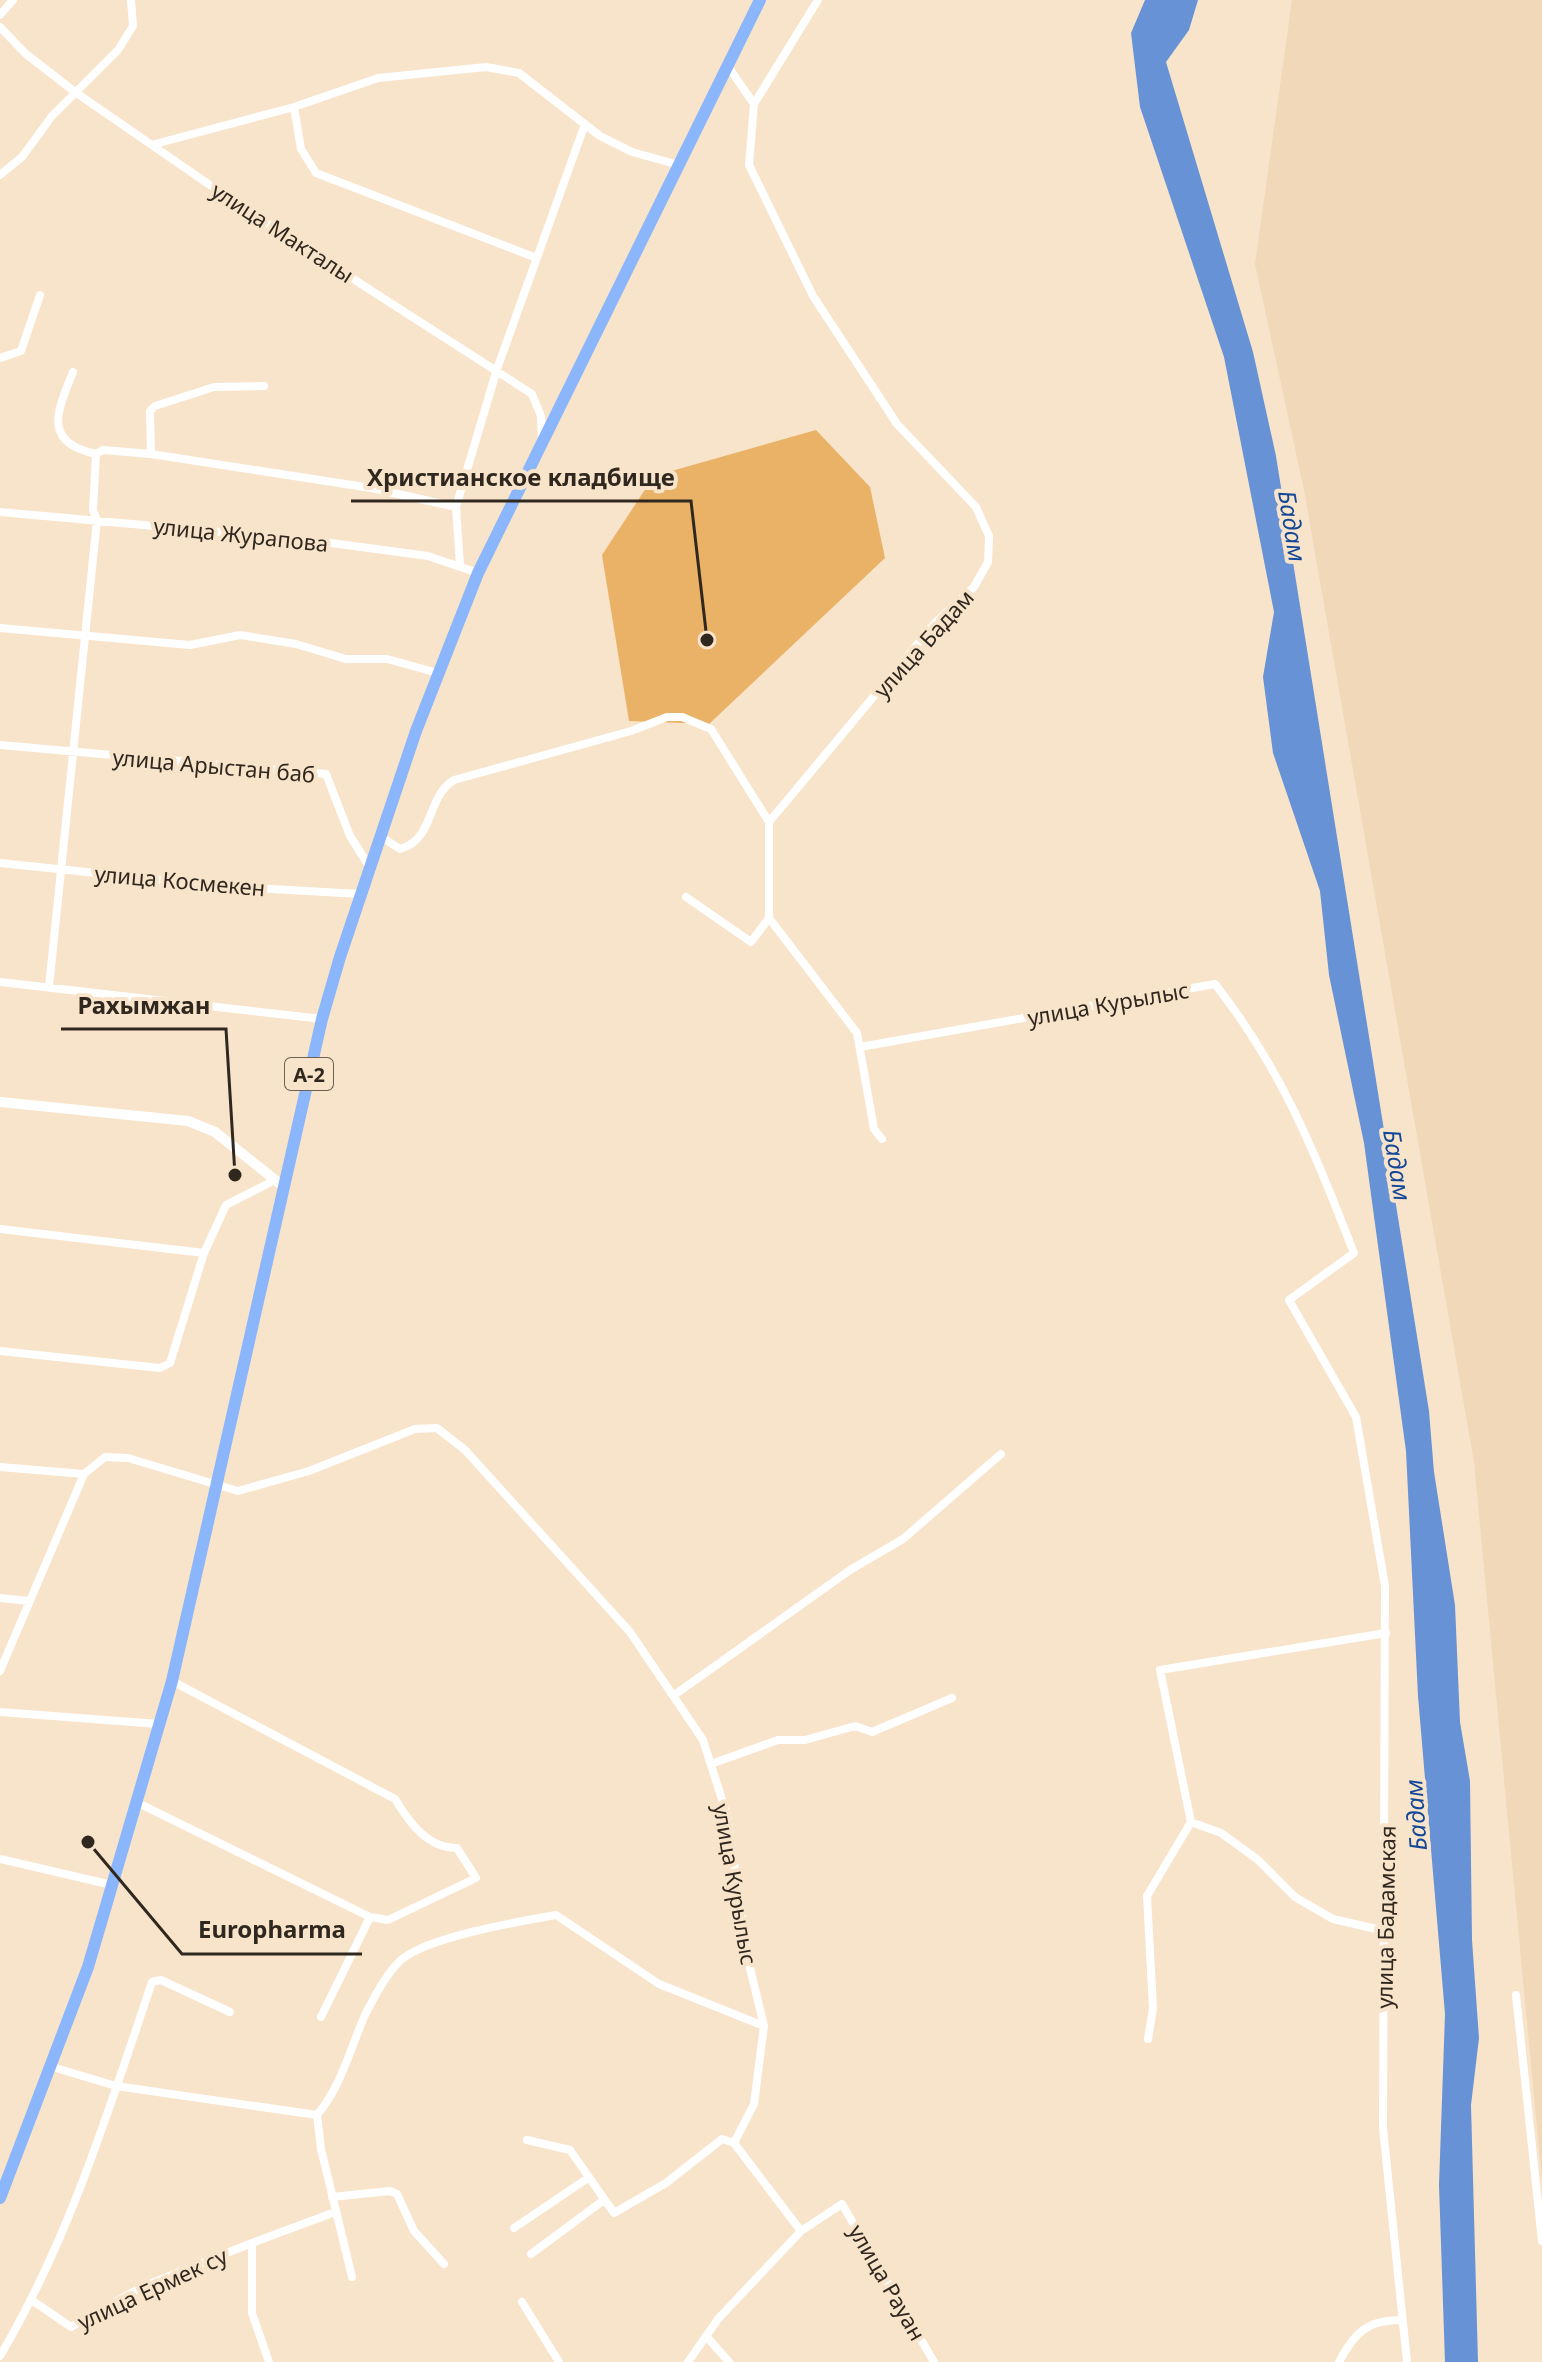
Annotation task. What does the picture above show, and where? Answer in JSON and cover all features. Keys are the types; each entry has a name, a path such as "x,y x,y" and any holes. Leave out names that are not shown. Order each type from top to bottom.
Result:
{"highway":[{"name":"A-2","path":"0,2198 88,1967 172,1681 217,1484 279,1184 322,1019 369,866 438,673 478,573 760,0"}],"street":[{"path":"0,15 13,0"},
{"path":"0,175 22,157 75,92 118,50 133,26 131,0"},
{"path":"727,65 754,104 818,0"},
{"name":"улица Макталы","path":"0,27 26,54 75,92 155,144 246,210 532,394 541,416 542,446"},
{"path":"155,144 294,107 378,78 505,68 519,73 585,124 632,152 679,165"},
{"name":"улица Бадам","path":"754,104 749,165 813,296 897,424 976,507 989,536 988,562 974,587 935,623 769,822"},
{"path":"294,107 301,149 316,173 534,257"},
{"path":"460,565 456,507 534,257 585,124"},
{"path":"0,358 21,351 40,295"},
{"path":"73,372 55,416 56,427 62,436 96,454"},
{"path":"151,454 150,411 155,406 214,387 264,386"},
{"path":"96,454 103,450 151,454 371,488 456,507"},
{"path":"49,987 97,520 93,510 96,454"},
{"name":"улица Журапова","path":"0,512 309,540 428,556 478,573"},
{"path":"0,628 190,645 240,635 296,644 346,659 387,659 438,673"},
{"path":"380,836 389,846 400,849 409,847 422,837 442,787 454,780 631,731 667,717 682,717 711,729 769,822 769,918 751,942 686,897"},
{"name":"улица Арыстан баб","path":"0,745 326,774 350,836 369,866"},
{"name":"улица Космекен","path":"0,863 220,886 360,894"},
{"path":"769,918 857,1033 874,1129 882,1139"},
{"path":"0,982 322,1019"},
{"name":"улица Курылыс","path":"860,1047 1215,984 1255,1035 1304,1126 1354,1253 1289,1300"},
{"path":"0,1102 188,1121 215,1132 279,1184 226,1205 204,1253 170,1363 160,1368 0,1351"},
{"path":"0,1229 204,1253"},
{"name":"улица Бадамская","path":"1289,1300 1356,1417 1385,1586 1383,2128 1407,2362"},
{"name":"улица Курылыс","path":"84,1474 105,1457 128,1458 238,1491 256,1489 415,1429 437,1428 465,1450 630,1632 703,1740 727,1815 749,1964 764,2026 754,2104 734,2143"},
{"path":"673,1696 850,1570 903,1539 1001,1454"},
{"path":"0,1467 84,1474 0,1671"},
{"path":"0,1598 29,1601"},
{"path":"1148,2039 1153,2008 1147,1896 1191,1822 1160,1670 1386,1633"},
{"path":"136,1802 370,1917 388,1920 476,1878 457,1848 444,1848 412,1827 395,1799 172,1681"},
{"path":"711,1764 778,1740 805,1740 855,1726 872,1732 952,1698"},
{"path":"0,1712 159,1724"},
{"path":"1191,1822 1221,1833 1257,1859 1295,1897 1333,1919 1385,1931"},
{"path":"0,1859 112,1885"},
{"path":"317,2115 329,2101 366,2012 399,1961 472,1932 509,1923 556,1915 659,1984 764,2026"},
{"path":"321,2017 370,1917"},
{"path":"0,2356 33,2301 95,2149 152,1982 161,1980 230,2012"},
{"path":"1516,1995 1542,2241"},
{"path":"49,2066 116,2086 317,2115"},
{"path":"317,2115 335,2212 352,2277"},
{"path":"527,2140 570,2150 614,2213 666,2183 722,2139 734,2143 801,2231 718,2319 688,2362"},
{"path":"514,2228 588,2178"},
{"path":"332,2197 390,2191 397,2194 414,2231 444,2264"},
{"path":"531,2254 604,2200"},
{"name":"улица Рауан","path":"801,2231 842,2204 934,2362"},
{"path":"252,2243 335,2212"},
{"name":"улица Ермек су","path":"33,2301 71,2327 142,2287 252,2243 252,2313 269,2362"},
{"path":"522,2302 559,2362"},
{"path":"1339,2362 1354,2335 1382,2320 1402,2320"},
{"path":"706,2336 729,2362"}],"shaded area":[{"path":"1292,0 1542,0 1542,2181 1474,1462 1304,490 1255,264"},
{"path":"816,430 870,487 885,558 709,724 629,721 602,555 654,476"}],"water":[{"path":"1145,0 1198,0 1189,30 1166,62 1253,352 1276,456 1429,1411 1434,1472 1455,1605 1460,1722 1470,1781 1472,1940 1479,2038 1471,2105 1478,2362 1445,2362 1439,2185 1445,2014 1418,1696 1406,1451 1364,1143 1329,975 1320,891 1273,753 1263,677 1274,612 1224,357 1140,107 1131,33"}],"place":[{"name":"Христианское кладбище","path":"707,640"},
{"name":"Рахымжан","path":"235,1175"},
{"name":"Europharma","path":"88,1842"}],"water label":[{"name":"Бадам","path":"1293,526"},
{"name":"Бадам","path":"1398,1165"},
{"name":"Бадам","path":"1415,1815"}]}
